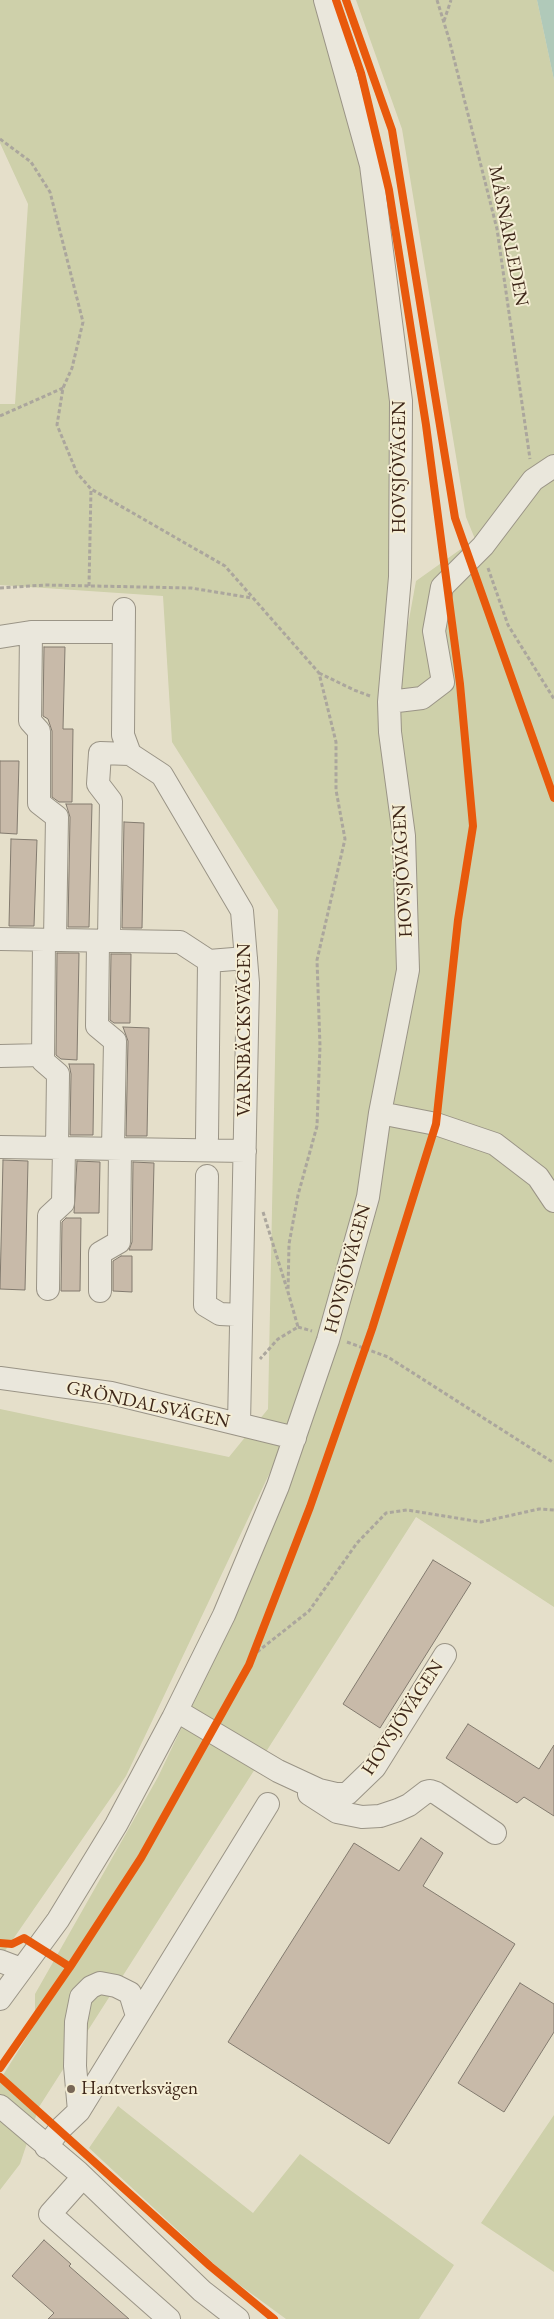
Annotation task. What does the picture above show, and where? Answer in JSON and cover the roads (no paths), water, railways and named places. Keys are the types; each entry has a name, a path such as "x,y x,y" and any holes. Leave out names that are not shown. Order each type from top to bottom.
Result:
{"street":[{"name":"HOVSJÖVÄGEN","path":"0,1999 58,1920 111,1833 177,1711 224,1615 278,1486 328,1340 368,1196 380,1113 408,970 404,836 390,732 389,702 400,577 401,401 371,165 325,0"},
{"path":"389,702 422,698 443,682 434,631 442,588 483,546 532,480 554,466"},
{"path":"100,1291 100,1253 119,1242 115,1041 97,1026 104,941 110,801 98,784 100,753 130,754 123,735 124,609"},
{"path":"0,637 31,632 124,632"},
{"path":"31,632 30,721 39,731 39,803 57,817 43,1061 58,1074 63,1203 49,1216 48,1289"},
{"name":"VARNBÄCKSVÄGEN","path":"130,754 162,775 242,911 248,984 239,1424"},
{"path":"0,939 180,942 209,961 246,958"},
{"path":"207,1138 209,961"},
{"path":"0,1056 43,1056"},
{"path":"380,1113 436,1124 495,1144 538,1177 551,1190"},
{"path":"0,1147 245,1151"},
{"path":"207,1176 206,1305 220,1314 241,1315"},
{"name":"GRÖNDALSVÄGEN","path":"0,1378 112,1394 295,1438"},
{"name":"HOVSJÖVÄGEN","path":"177,1711 278,1771 319,1790 336,1794 347,1794 376,1766 445,1655"},
{"path":"278,1771 337,1812 349,1815 380,1816 409,1805 430,1791 436,1793 495,1833"},
{"path":"46,2147 79,2111 268,1804"},
{"path":"0,1961 21,1969"},
{"path":"79,2111 76,2022 81,1996 91,1987 100,1983 116,1986 130,1993 137,2016"},
{"path":"0,2106 83,2177 202,2291 238,2319"},
{"path":"83,2177 50,2214 169,2319"}],"place":[{"name":"Hantverksvägen","path":"71,2089"}]}
